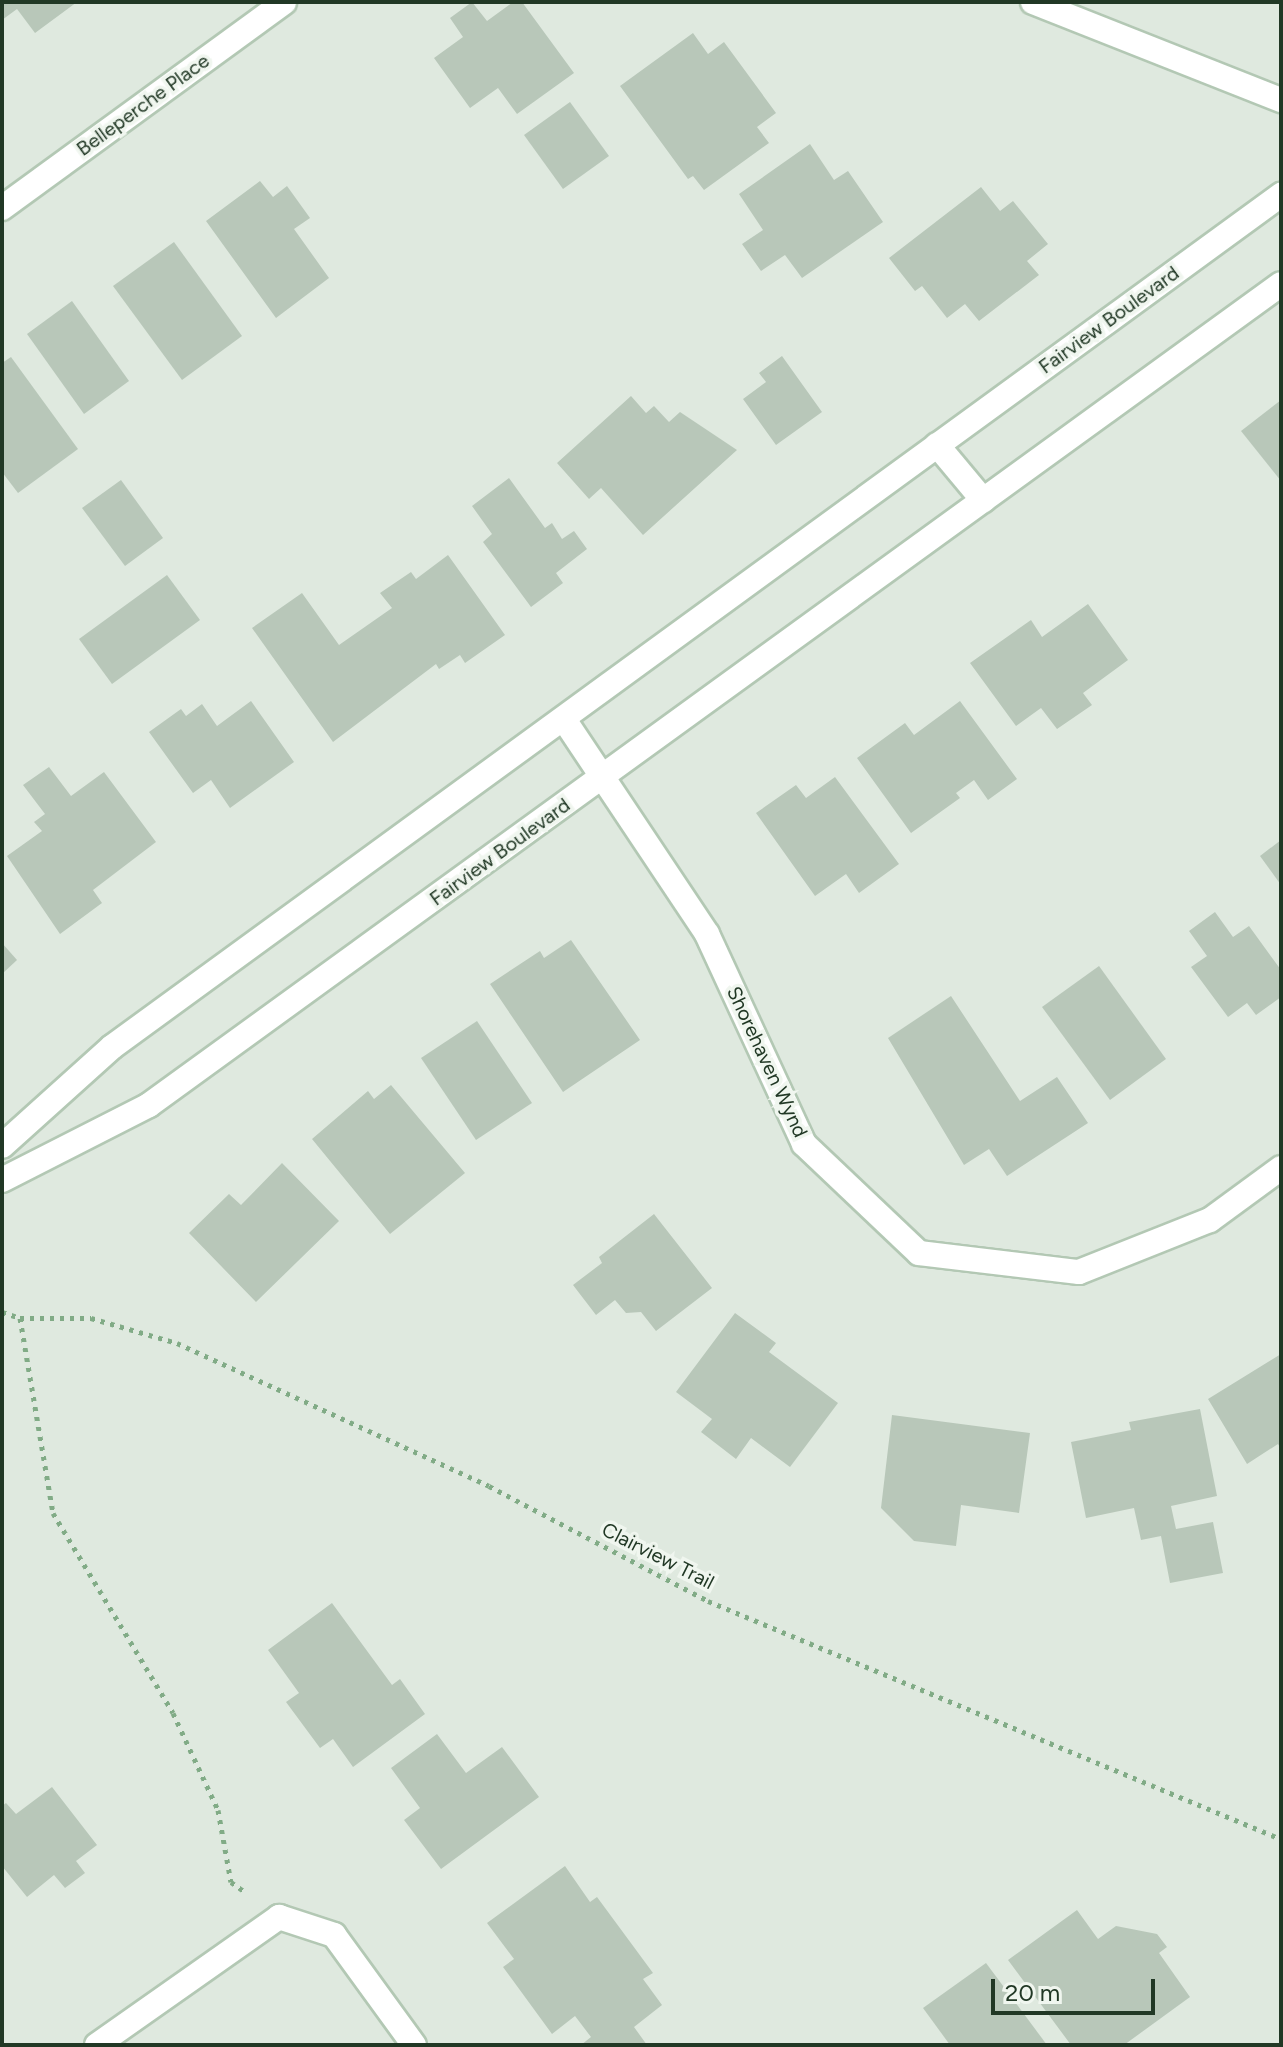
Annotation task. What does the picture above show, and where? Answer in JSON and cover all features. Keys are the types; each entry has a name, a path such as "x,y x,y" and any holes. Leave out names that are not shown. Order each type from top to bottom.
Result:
{"street":[{"name":"Belleperche Place","path":"2,208 284,2"},
{"path":"1033,2 1281,100"},
{"name":"Fairview Boulevard","path":"2,1146 112,1047 565,721 1281,195"},
{"name":"Fairview Boulevard","path":"2,1180 149,1105 1281,284"},
{"path":"937,445 983,500"},
{"name":"Shorehaven Wynd","path":"565,721 707,934 804,1144 919,1253 1079,1272 1210,1220 1281,1168"},
{"path":"97,2045 279,1917 334,1935 414,2045"}],"path":[{"name":"Clairview Trail","path":"2,1312 20,1318 91,1318 177,1343 489,1486 708,1601 1281,1839"},
{"path":"20,1318 53,1513 173,1713 218,1810 231,1882"}],"building":[{"path":"2,2 77,2 35,33 17,9 2,20"},
{"path":"472,2 487,21 513,2 522,2 574,73 517,114 498,88 470,108 434,58 463,37 450,18"},
{"path":"693,33 708,54 724,42 776,113 757,127 769,143 704,190 693,176 688,179 620,86"},
{"path":"570,102 609,156 563,189 524,135"},
{"path":"810,144 834,180 848,171 883,222 802,278 785,255 761,271 742,244 763,230 739,194"},
{"path":"260,181 273,197 287,186 310,218 294,229 329,278 276,318 206,221"},
{"path":"981,187 1000,211 1013,201 1048,244 1027,261 1039,275 979,321 965,304 947,318 922,286 915,291 889,258"},
{"path":"174,242 242,336 182,380 113,286"},
{"path":"72,301 129,381 84,414 27,334"},
{"path":"782,356 822,412 776,445 743,399 766,382 759,373"},
{"path":"11,357 78,449 18,493 2,472 2,363"},
{"path":"631,396 646,413 654,406 669,422 680,412 737,450 643,535 601,488 589,499 557,463"},
{"path":"1281,400 1281,481 1241,431"},
{"path":"509,478 545,528 552,523 562,539 574,531 587,549 556,573 563,583 531,607 483,542 492,534 472,506"},
{"path":"121,480 163,538 125,566 82,508"},
{"path":"448,555 505,635 465,663 460,655 439,669 436,664 333,742 252,628 302,593 339,645 392,608 380,593 411,572 416,579"},
{"path":"167,575 200,620 112,684 79,639"},
{"path":"1088,604 1128,660 1083,693 1092,705 1057,729 1041,708 1016,726 970,663 1031,620 1042,637"},
{"path":"251,701 294,762 230,808 211,780 193,793 149,732 181,709 186,716 202,704 217,726"},
{"path":"960,701 1017,779 988,800 974,780 956,793 960,798 911,833 857,758 905,723 914,735"},
{"path":"49,767 71,796 104,772 156,842 93,890 102,903 60,934 7,856 42,831 34,822 45,814 23,785"},
{"path":"835,777 899,864 859,893 846,874 815,896 756,813 796,785 806,798"},
{"path":"1281,840 1281,885 1260,856"},
{"path":"1215,912 1233,937 1249,926 1281,970 1281,997 1256,1015 1247,1003 1228,1017 1191,967 1207,956 1189,931"},
{"path":"571,940 640,1040 563,1092 490,984 540,951 544,958"},
{"path":"2,943 17,960 2,974"},
{"path":"1099,966 1166,1059 1110,1100 1042,1007"},
{"path":"951,996 1020,1101 1057,1077 1088,1123 1007,1176 989,1149 964,1165 888,1038"},
{"path":"477,1021 532,1103 476,1140 421,1058"},
{"path":"391,1085 465,1173 390,1234 312,1139 368,1091 374,1099"},
{"path":"282,1163 339,1221 256,1302 189,1233 229,1194 241,1205"},
{"path":"654,1214 712,1288 656,1331 641,1312 626,1313 615,1300 596,1315 573,1285 602,1263 599,1257"},
{"path":"735,1313 776,1343 769,1352 838,1403 790,1467 751,1438 736,1459 701,1432 712,1419 676,1392"},
{"path":"1281,1354 1281,1449 1278,1444 1247,1464 1208,1399"},
{"path":"1200,1409 1217,1496 1171,1506 1176,1529 1213,1522 1223,1573 1170,1583 1161,1536 1141,1540 1134,1508 1086,1518 1071,1442 1131,1430 1129,1422"},
{"path":"892,1415 1030,1433 1019,1513 961,1505 956,1546 914,1541 881,1508"},
{"path":"332,1603 392,1685 400,1679 425,1714 353,1767 333,1739 320,1748 286,1702 299,1693 268,1650"},
{"path":"437,1734 466,1773 502,1747 539,1797 441,1869 404,1820 420,1808 391,1768"},
{"path":"52,1787 97,1845 76,1861 85,1873 65,1888 54,1875 27,1897 2,1866 2,1806 6,1803 16,1814"},
{"path":"565,1866 590,1902 597,1897 653,1973 643,1979 662,2005 634,2027 647,2045 581,2045 591,2037 575,2016 552,2034 503,1967 514,1959 487,1923"},
{"path":"1077,1910 1098,1939 1116,1926 1157,1934 1167,1947 1159,1953 1190,1997 1124,2045 1071,2045 1008,1960"},
{"path":"986,1963 1047,2045 950,2045 923,2008"}]}
